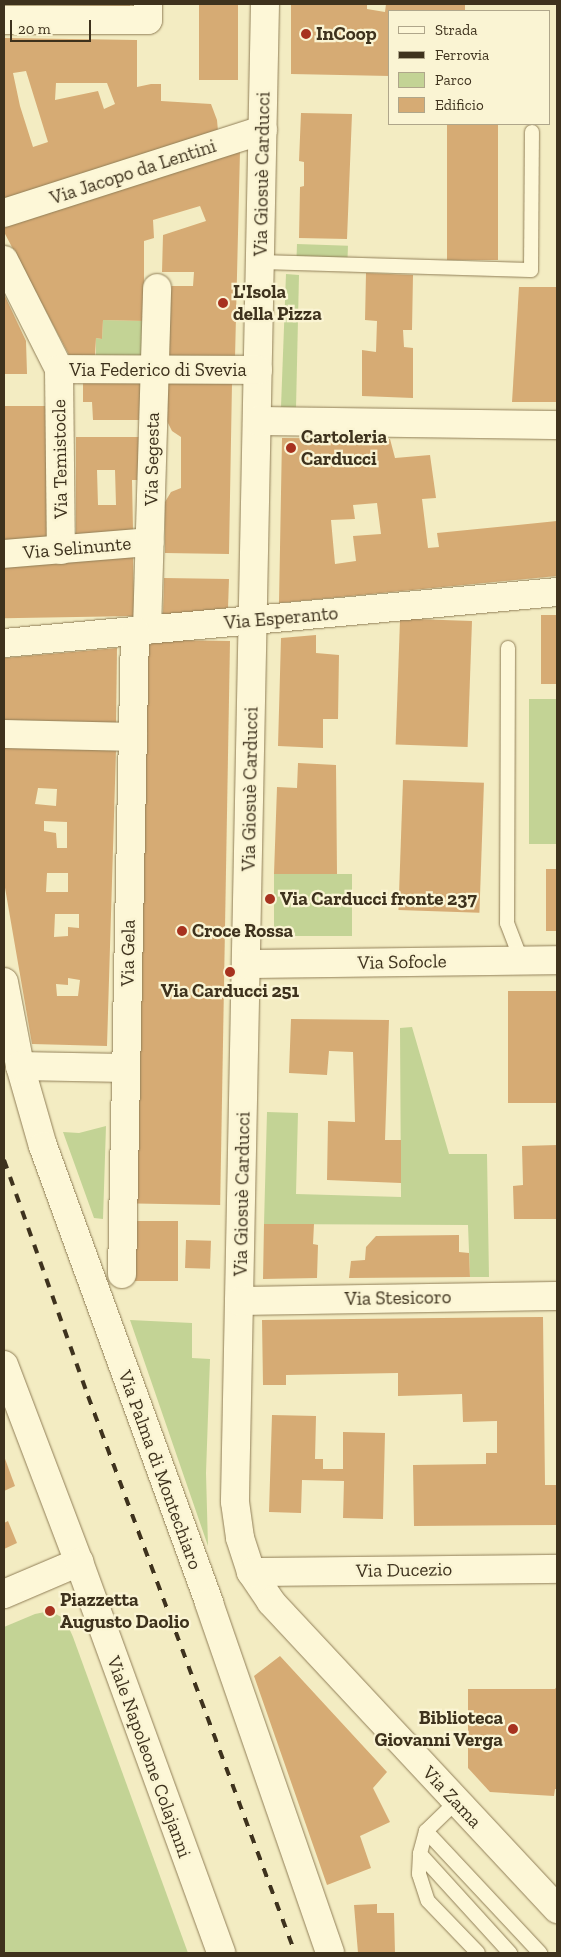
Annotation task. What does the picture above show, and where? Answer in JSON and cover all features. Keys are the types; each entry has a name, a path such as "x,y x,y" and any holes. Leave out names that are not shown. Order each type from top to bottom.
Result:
{"street":[{"name":"Via Giosuè Carducci","path":"251,1572 240,1538 235,1502 265,4"},
{"path":"4,20 148,12"},
{"name":"Via Jacopo da Lentini","path":"4,213 263,130"},
{"name":"Via Federico di Svevia","path":"4,260 59,369 258,370"},
{"name":"Via Segesta","path":"141,631 150,542 157,288"},
{"name":"Via Temistocle","path":"59,369 61,550"},
{"path":"257,421 557,425"},
{"name":"Via Selinunte","path":"4,554 150,542"},
{"name":"Via Esperanto","path":"4,643 557,592"},
{"name":"Via Gela","path":"122,1274 133,737 141,631"},
{"path":"4,734 133,737"},
{"name":"Via Sofocle","path":"246,964 557,960"},
{"name":"Via Palma di Montechiaro","path":"4,982 20,1066 43,1146 209,1603 330,1953"},
{"path":"20,1066 125,1068"},
{"name":"Via Stesicoro","path":"240,1300 557,1296"},
{"name":"Viale Napoleone Colajanni","path":"4,1365 221,1953"},
{"path":"4,1594 78,1562"},
{"name":"Via Ducezio","path":"251,1572 557,1569"},
{"name":"Via Zama","path":"251,1572 271,1602 293,1628 557,1909"}],"lane":[{"path":"260,262 530,270 532,132"},
{"path":"508,648 508,923 521,960"},
{"path":"456,1802 426,1830 420,1854 419,1874 428,1901 478,1953"},
{"path":"426,1830 540,1953"},
{"path":"420,1854 510,1953"}],"green space":[{"path":"297,244 348,246 348,258 297,256"},
{"path":"286,274 299,275 296,408 281,407"},
{"path":"103,320 144,321 143,356 96,356 96,338 102,339"},
{"path":"529,699 557,699 557,844 529,844"},
{"path":"274,874 352,874 352,936 274,936"},
{"path":"412,1027 449,1154 487,1154 489,1277 470,1277 468,1225 264,1224 267,1112 298,1113 296,1194 401,1197 400,1028"},
{"path":"106,1126 103,1219 94,1218 63,1132 79,1133"},
{"path":"130,1320 192,1323 192,1358 210,1359 206,1473 208,1546"},
{"path":"50,1611 65,1619 73,1637 188,1953 4,1953 4,1627 35,1614"}],"building":[{"path":"130,4 130,6 49,5"},
{"path":"199,4 238,4 238,80 199,80"},
{"path":"291,4 367,4 367,9 385,12 386,4 465,4 465,10 388,10 388,76 291,74"},
{"path":"4,38 137,40 137,87 161,84 161,101 211,104 217,120 218,131 4,199","holes":["26,71 48,142 33,147 20,106 13,73","56,83 107,83 115,104 104,109 98,91 55,100"]},
{"path":"301,113 352,114 347,239 299,238 300,187 304,186 304,162 299,161"},
{"path":"447,125 498,125 498,260 447,260"},
{"path":"240,151 235,358 167,357 169,286 193,286 194,272 162,272 163,235 206,221 200,206 153,220 154,238 144,241 144,321 103,320 102,339 96,338 95,356 69,355 4,232 4,226"},
{"path":"366,273 413,275 412,330 403,330 404,347 413,348 413,398 362,396 362,350 376,352 377,321 365,320"},
{"path":"519,287 557,287 557,402 512,402"},
{"path":"4,294 26,341 27,374 4,374"},
{"path":"83,381 142,382 141,420 93,420 92,402 83,402"},
{"path":"167,383 232,383 229,554 165,553 165,502 171,492 181,488 181,437 172,431 167,421"},
{"path":"4,406 50,406 50,542 4,542"},
{"path":"76,437 143,437 143,480 132,480 133,530 76,534","holes":["97,470 115,470 116,505 98,505"]},
{"path":"282,438 390,439 395,458 430,455 436,498 422,499 428,548 439,547 437,533 557,521 557,576 279,603","holes":["377,503 381,534 353,536 356,561 335,564 331,520 355,519 353,505"]},
{"path":"133,553 134,616 4,618 4,555"},
{"path":"164,578 229,579 228,608 163,615"},
{"path":"541,615 557,615 557,684 541,684"},
{"path":"400,618 472,621 468,747 396,744"},
{"path":"316,635 316,653 339,655 338,719 323,719 323,748 278,746 281,638"},
{"path":"146,640 230,641 220,1205 136,1203"},
{"path":"117,648 116,725 4,723 4,658"},
{"path":"4,748 116,750 107,1046 32,1044 4,882","holes":["38,788 57,789 56,806 35,804","44,821 67,822 67,848 57,848 56,833 44,831","47,873 68,873 68,892 46,892","55,914 79,914 79,928 68,927 68,936 54,937","68,978 80,980 78,996 57,996 56,984 68,985"]},
{"path":"298,763 336,765 337,874 274,874 277,787 297,788"},
{"path":"403,780 484,783 479,913 398,910"},
{"path":"546,869 557,869 557,931 546,931"},
{"path":"508,991 557,991 557,1103 508,1103"},
{"path":"291,1019 389,1020 385,1140 401,1140 401,1183 327,1180 328,1121 355,1122 353,1052 329,1051 327,1075 289,1073"},
{"path":"557,1145 557,1219 514,1219 513,1186 523,1185 522,1146"},
{"path":"135,1221 178,1221 178,1281 135,1281"},
{"path":"264,1224 314,1224 313,1244 318,1245 317,1278 263,1279"},
{"path":"459,1235 459,1252 469,1253 470,1277 349,1278 351,1261 365,1260 366,1247 376,1236"},
{"path":"186,1240 211,1241 210,1269 185,1268"},
{"path":"543,1317 545,1485 557,1485 557,1525 414,1526 413,1465 486,1464 486,1453 497,1453 497,1421 463,1422 462,1394 398,1396 398,1373 286,1375 286,1385 263,1385 262,1320"},
{"path":"272,1415 316,1416 315,1459 323,1459 323,1469 343,1469 343,1432 385,1433 383,1519 343,1518 344,1481 302,1480 301,1513 269,1512"},
{"path":"4,1456 15,1486 4,1491"},
{"path":"8,1521 17,1543 4,1549 4,1523"},
{"path":"280,1656 387,1772 373,1788 390,1822 360,1836 371,1868 327,1885 254,1676"},
{"name":"Biblioteca Giovanni Verga","path":"557,1686 557,1789 555,1789 554,1796 490,1792 468,1768 468,1689 555,1689"},
{"path":"377,1904 377,1913 394,1913 395,1953 358,1953 354,1905"}],"railway":[{"path":"4,1160 88,1396 295,1953"}],"place":[{"name":"InCoop","path":"306,34"},
{"name":"L'Isola della Pizza","path":"223,303"},
{"name":"Cartoleria Carducci","path":"291,448"},
{"name":"Via Carducci fronte 237","path":"270,899"},
{"name":"Croce Rossa","path":"182,931"},
{"name":"Via Carducci 251","path":"230,972"},
{"name":"Piazzetta Augusto Daolio","path":"50,1611"},
{"name":"Biblioteca Giovanni Verga","path":"513,1729"}]}
